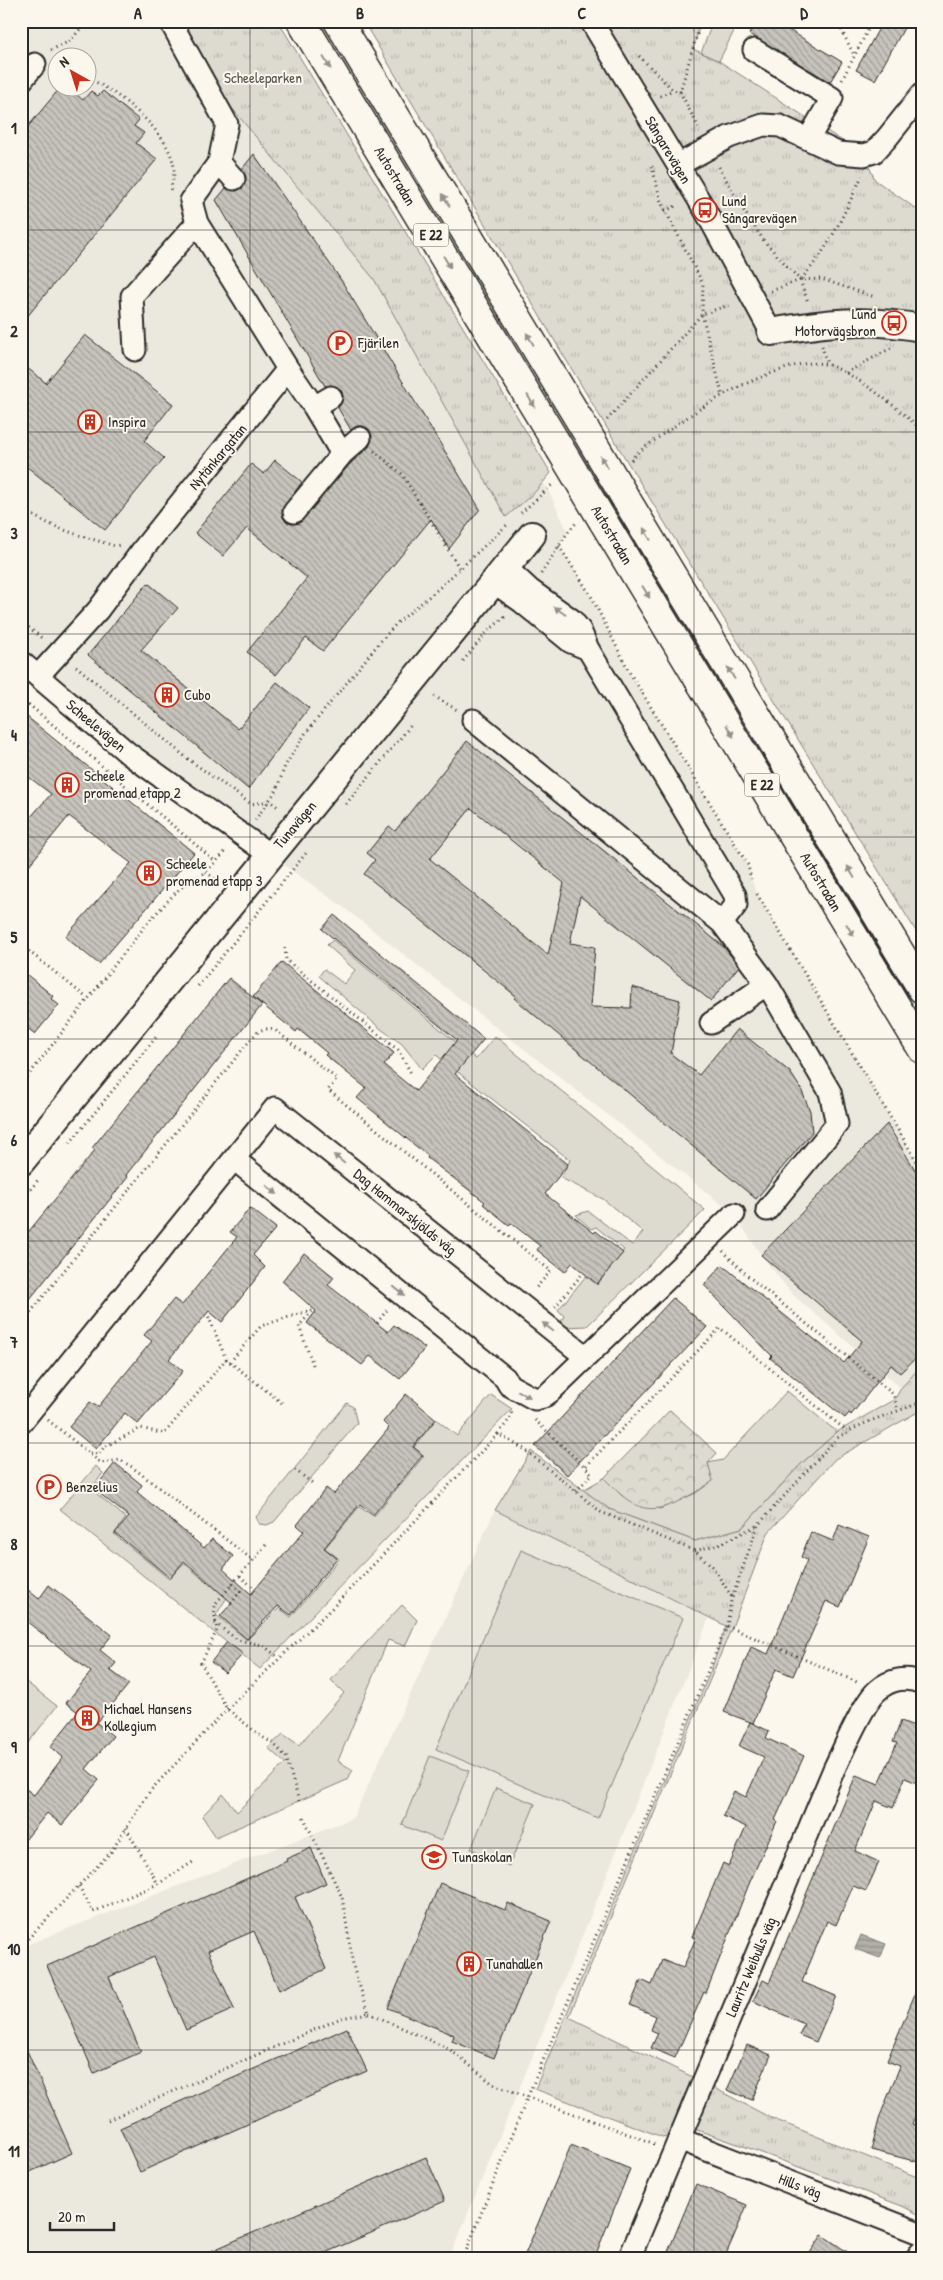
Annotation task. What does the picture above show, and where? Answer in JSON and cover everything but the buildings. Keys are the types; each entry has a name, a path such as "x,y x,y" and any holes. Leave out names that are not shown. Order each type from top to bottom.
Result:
{"highway":[{"name":"Autostradan","path":"301,21 922,1049"},
{"name":"Autostradan","path":"338,21 594,424 626,499 922,989"}],"main road":[{"path":"771,332 816,324 848,321 894,323 922,328"},
{"name":"Tunavägen","path":"30,1170 270,855 417,677 498,573 520,524"}],"street":[{"path":"170,21 226,124 219,162 191,201 197,223 288,369 323,402 342,454"},
{"name":"Sångarevägen","path":"591,21 705,210 771,332"},
{"path":"754,50 832,98 808,138"},
{"path":"21,81 35,64"},
{"path":"678,165 729,137 763,125 780,126 847,155 864,155 874,152 922,94"},
{"path":"219,162 234,179"},
{"path":"135,350 132,296 197,223"},
{"name":"Nytänkargatan","path":"38,676 98,610 226,444 253,414 288,369"},
{"path":"294,512 342,454 360,438"},
{"path":"498,573 530,590 572,620 580,630 588,650 735,895 736,905 722,923"},
{"name":"Scheelevägen","path":"21,662 129,754 270,855"},
{"path":"473,720 722,923 767,984 830,1092 837,1124 767,1210"},
{"path":"711,1023 767,984"},
{"name":"Dag Hammarskjölds väg","path":"27,1415 275,1108 586,1358"},
{"path":"234,1159 451,1333 505,1378 509,1385 535,1399 543,1397 586,1358 734,1214"},
{"name":"Lauritz Weibulls väg","path":"629,2259 834,1769 853,1729 876,1691 886,1684 900,1679 914,1679 922,1683"},
{"name":"Hills väg","path":"676,2145 922,2234"},
{"path":"916,2259 922,2250"}],"path":[{"path":"35,64 52,50 70,41 87,21"},
{"path":"701,21 680,92 753,226 768,246 800,280"},
{"path":"837,21 854,56"},
{"path":"832,98 871,21"},
{"path":"21,44 22,38"},
{"path":"638,55 673,90 680,92"},
{"path":"98,85 131,106 153,127 168,147 174,166 170,197"},
{"path":"800,280 819,260 835,232 874,152"},
{"path":"651,163 661,202 703,284 702,314 722,394"},
{"path":"665,211 678,205"},
{"path":"594,424 702,314 800,280 821,279 876,298"},
{"path":"846,373 894,347"},
{"path":"827,365 846,373 900,410 922,430"},
{"path":"380,457 402,474 460,569"},
{"path":"21,1085 149,921 179,889 206,872 243,835 270,801 285,766 305,734 396,624 460,569 520,524 554,482"},
{"path":"21,507 42,520 76,534 115,546 125,544"},
{"path":"21,621 188,759 251,804 270,801"},
{"path":"434,696 473,720"},
{"path":"21,698 215,861"},
{"path":"196,988 293,870"},
{"path":"21,945 87,998"},
{"path":"285,948 286,960 398,1050 411,1073"},
{"path":"21,1324 251,1039 259,1030 266,1028 275,1030 337,1079 328,1090 551,1271 520,1305"},
{"path":"69,1144 159,1033"},
{"path":"21,1200 30,1170"},
{"path":"709,1238 749,1277 893,1394 898,1410"},
{"path":"542,1323 583,1273"},
{"path":"230,1362 261,1326 314,1309 299,1326 313,1365"},
{"path":"208,1313 226,1359 282,1403"},
{"path":"585,1467 720,1328 847,1431"},
{"path":"89,1453 98,1454 104,1447 141,1428 164,1434 226,1359"},
{"path":"695,1551 722,1543 758,1525 836,1439 847,1431 922,1402"},
{"path":"27,1415 101,1462 120,1460 132,1467 254,1560"},
{"path":"535,1420 592,1474 576,1490"},
{"path":"21,1946 111,1852 150,1791 228,1709 333,1607 498,1434 524,1448 601,1512 695,1551 712,1566 732,1598"},
{"path":"295,1470 315,1485"},
{"path":"463,2259 528,2096 726,1626 732,1598 758,1525"},
{"path":"266,1545 216,1603 215,1622 217,1630 201,1662 228,1709 262,1738 273,1743 286,1757 299,1801"},
{"path":"240,1576 255,1589"},
{"path":"231,1604 240,1590 232,1584"},
{"path":"215,1622 238,1640 263,1645 279,1658"},
{"path":"726,1626 834,1672"},
{"path":"303,1816 342,1897 354,1970 369,2012"},
{"path":"126,1828 158,1884"},
{"path":"78,1886 93,1912 158,1884 193,1862"},
{"path":"108,2120 341,2018 369,2012 449,2049 493,2084 676,2145"}],"shaded area":[{"path":"21,21 256,21 548,490 568,532 559,546 590,594 630,673 748,865 754,887 767,911 922,1170 922,1365 901,1388 792,1294 761,1255 734,1214 342,906 270,855 21,662"},
{"name":"Tunaskolan","path":"495,1510 709,1618 599,1895 449,2259 21,2259 21,2215 28,2212 21,2197 21,1954 31,1943 353,1818"},
{"path":"861,1935 886,1944 880,1958 855,1949"}],"green space":[{"name":"Scheeleparken","path":"179,21 278,21 551,473 535,492 506,517 374,279 231,107"},
{"path":"363,21 701,21 693,49 719,61 864,155 875,180 922,213 922,941 628,463"},
{"path":"713,21 739,21 719,61 701,53"},
{"path":"333,940 476,1059 495,1036 705,1210 587,1326 567,1327 561,1322 564,1316 558,1310 586,1276 597,1285 624,1250 596,1227 591,1229 576,1215 588,1211 632,1245 643,1232 603,1199 561,1178 570,1160 436,1055 422,1069 402,1044 381,1029 319,976 324,969 344,984 355,970 327,945"},
{"path":"922,1365 922,1418 916,1413 835,1459 768,1533 732,1627 569,2017 703,2082 769,2117 922,2179 922,2216 902,2206 677,2123 665,2138 535,2089 711,1670 726,1626 495,1510 531,1451 609,1509 695,1541 742,1528 800,1465 837,1432 895,1399 901,1388"},
{"path":"787,1391 837,1432 800,1465 742,1528 695,1541 609,1509 583,1490 604,1478 622,1496 660,1509 696,1493 712,1481 708,1463 723,1460"},
{"path":"491,1395 512,1409 260,1669 60,1509 96,1466 103,1473 91,1489 126,1518 114,1534 169,1579 184,1563 211,1586 217,1579 231,1591 216,1615 247,1640 279,1608 291,1617 339,1559 325,1548 359,1507 374,1516 424,1456 414,1447 436,1419 457,1436"},
{"path":"347,1403 353,1407 357,1423 274,1522 267,1525 259,1524 256,1517"},
{"path":"670,1410 717,1453 708,1463 713,1481 675,1503 653,1509 644,1508 635,1505 620,1494 604,1478"},
{"path":"521,1550 683,1618 598,1818 436,1749"},
{"path":"402,1605 417,1620 405,1646 388,1640 338,1761 353,1770 347,1780 216,1837 202,1816 223,1794 237,1812 285,1763 268,1748 283,1734 299,1745 344,1693 331,1680"},
{"path":"21,1678 57,1706 21,1752"},
{"path":"430,1756 469,1771 441,1841 402,1825"},
{"path":"496,1788 535,1804 509,1866 471,1849"}],"place":[{"name":"Lund Sångarevägen","path":"705,210"},
{"name":"Lund Motorvägsbron","path":"894,323"},
{"name":"Fjärilen","path":"340,343"},
{"name":"Inspira","path":"90,422"},
{"name":"Cubo","path":"167,695"},
{"name":"Scheele promenad etapp 2","path":"67,785"},
{"name":"Scheele promenad etapp 3","path":"149,873"},
{"name":"Benzelius","path":"49,1487"},
{"name":"Michael Hansens Kollegium","path":"87,1718"},
{"name":"Tunaskolan","path":"434,1857"},
{"name":"Tunahallen","path":"469,1964"}]}
